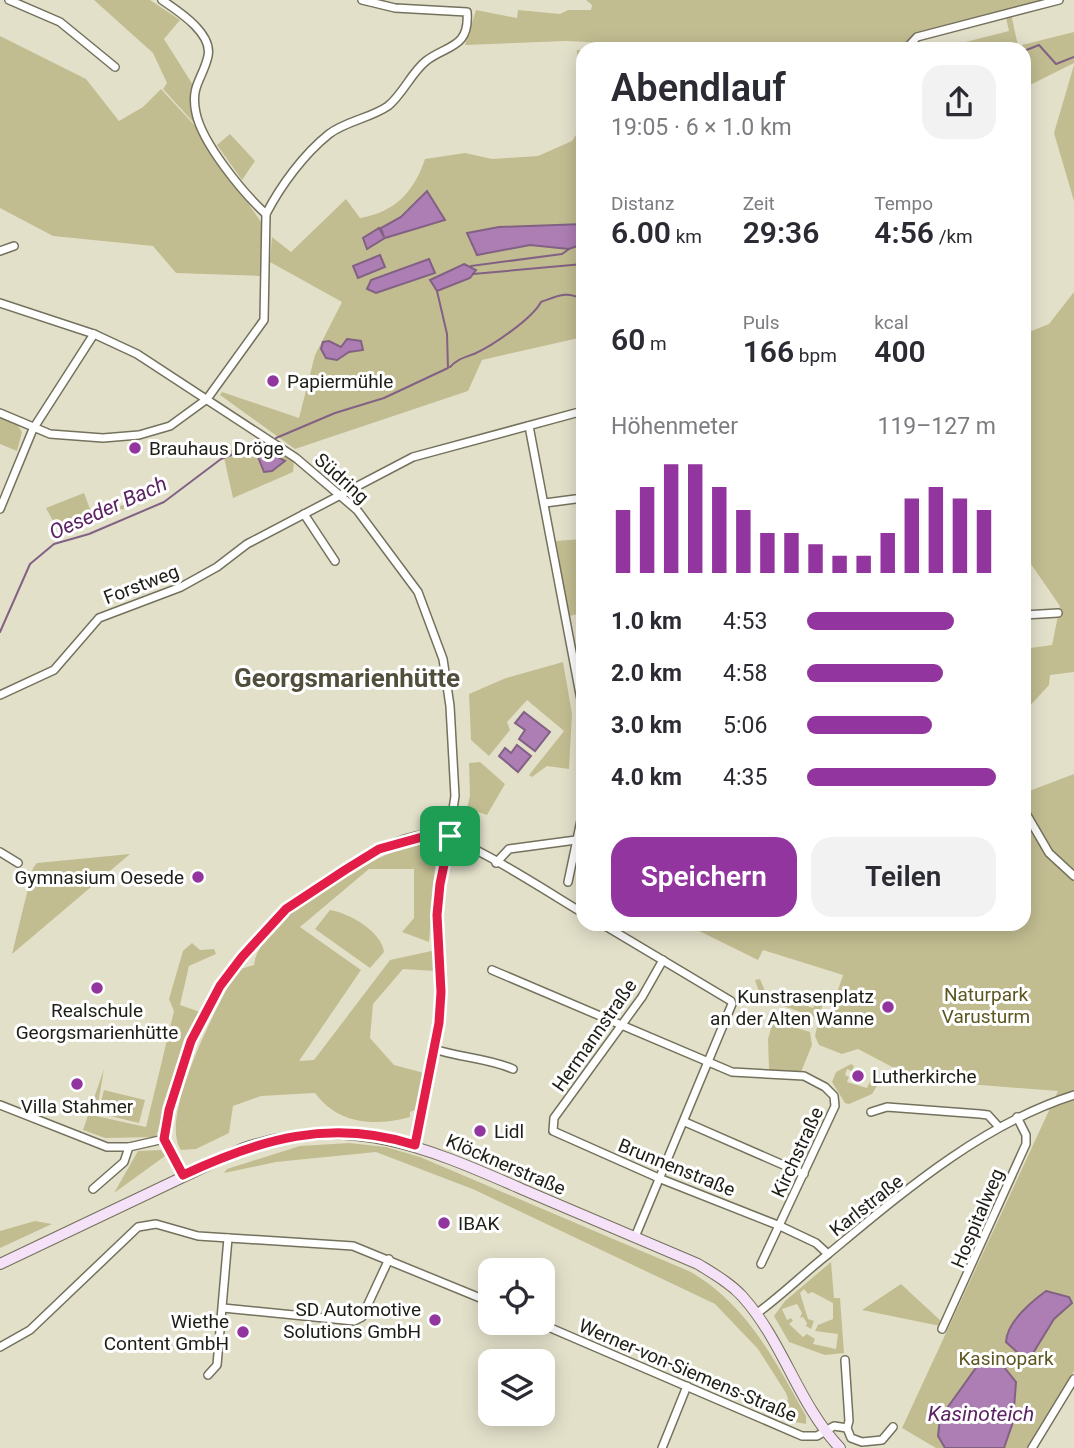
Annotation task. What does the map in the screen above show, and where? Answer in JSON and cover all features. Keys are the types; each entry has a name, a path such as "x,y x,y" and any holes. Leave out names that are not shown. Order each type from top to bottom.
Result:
{"main road":[{"name":"Klöcknerstraße","path":"0,1264 183,1175 244,1149 301,1135 363,1134 415,1145 635,1237 719,1277 741,1295 756,1314 825,1430 840,1448"}],"street":[{"path":"9,0 60,22 115,67"},
{"path":"162,0 185,16 205,40 208,57 194,85 196,114 211,145 266,214"},
{"path":"0,413 50,434 103,438 139,435 170,426 207,399 264,320 266,214 312,150 332,132 388,106 427,60 454,48 468,25 467,12 395,8 362,0"},
{"path":"912,42 917,37 1059,0"},
{"path":"0,251 14,246"},
{"name":"Südring","path":"0,303 94,334 137,355 296,458 357,510 418,592 443,659 450,706 455,796 437,915 441,992 435,1049 415,1145"},
{"path":"0,509 33,429 94,334"},
{"name":"Forstweg","path":"0,695 54,670 99,618 181,587 217,567 247,544 413,457 576,413"},
{"path":"529,426 576,649"},
{"path":"545,503 576,499"},
{"path":"304,514 335,561"},
{"path":"1031,615 1058,613"},
{"path":"1031,822 1049,853 1074,876"},
{"path":"183,1175 164,1139 169,1110 191,1041 220,986 261,933 286,909 379,849 424,835 450,836 576,909"},
{"path":"496,863 509,849 576,840 568,881"},
{"path":"0,852 18,863"},
{"path":"614,931 732,1004 710,1064 635,1237"},
{"name":"Hermannstraße","path":"551,1128 554,1118 621,1027 663,960"},
{"path":"492,970 710,1064"},
{"path":"435,1049 464,1059 486,1058 513,1069"},
{"name":"Kirchstraße","path":"710,1064 732,1072 804,1076 825,1087 834,1096 835,1106 831,1116 761,1264"},
{"name":"Karlstraße","path":"756,1314 828,1254 974,1141 1017,1117 1074,1095"},
{"path":"0,1105 107,1147 129,1147 164,1139"},
{"path":"872,1112 887,1107 981,1114 988,1115 998,1126"},
{"name":"Hospitalweg","path":"942,1329 1026,1144 1026,1135 1017,1117"},
{"path":"685,1122 804,1174"},
{"name":"Brunnenstraße","path":"551,1128 555,1133 661,1179 780,1226 816,1243 828,1254"},
{"path":"93,1189 124,1162 129,1147"},
{"path":"0,1348 30,1330 142,1224 165,1225 190,1235 353,1246 478,1297"},
{"path":"208,1375 217,1365 228,1238"},
{"path":"223,1308 354,1321 362,1317 388,1259"},
{"name":"Werner-von-Siemens-Straße","path":"555,1330 802,1436 817,1436 834,1426 846,1428"},
{"path":"845,1360 849,1421 846,1428 851,1438 862,1442 885,1439 893,1427"},
{"path":"1032,1448 1074,1379"},
{"path":"662,1448 687,1386"}],"green space":[{"path":"94,0 150,0 180,20 164,39 193,85 190,95 194,123 163,89 167,83 153,53"},
{"path":"586,0 1044,0 1010,9 1017,42 966,42 1009,31 1006,18 917,42 566,41 465,45 476,10 517,18 518,10 560,14 568,10 591,10 592,5"},
{"path":"1074,32 1074,63 1031,84 1031,43"},
{"path":"0,36 86,79 119,121 143,107 161,89 198,129 263,225 262,276 176,273 153,246 53,236 0,208"},
{"path":"1074,65 1074,201 1054,133"},
{"path":"230,134 255,161 242,180 217,145"},
{"path":"576,135 576,224 499,227 467,234 477,255 530,245 569,249 576,246 576,339 482,360 468,391 295,449 220,395 222,392 299,418 315,355 342,302 270,262 272,237 291,252 346,199 360,218 383,211 409,191 425,159 465,153 492,159 538,156 572,141","holes":["401,217 444,220 385,238 381,228","428,259 435,273 371,280"]},
{"path":"1074,292 1074,672 1050,675 1049,685 1031,705 1031,648 1052,645 1060,606 1031,564 1031,331 1049,324"},
{"path":"0,418 18,426 22,432 17,451 0,444"},
{"path":"262,440 267,447 294,461 293,472 233,498 223,453"},
{"path":"84,493 93,517 143,497 145,501 59,532 46,508"},
{"path":"576,540 576,614 569,616 555,541"},
{"path":"563,662 572,714 569,769 547,766 532,777 529,775 564,731 527,700 507,722 510,730 489,756 471,740 469,694 506,678"},
{"path":"480,762 505,784 487,815 467,808 470,796 469,763"},
{"name":"Naturpark Varusturm","path":"1074,774 1074,1371 1029,1448 936,1448 902,1428 1058,1091 917,1080 858,1049 842,1054 819,1045 815,1036 817,1027 826,1026 843,975 763,950 758,960 699,931 1031,931 1031,790"},
{"path":"423,841 437,841 429,942 402,932 414,918 414,869 369,869 300,927 361,970 299,1061 314,1060 390,960 436,950 435,971 403,969 373,1004 370,1038 394,1065 424,1073 417,1109 410,1112 410,1117 370,1122 346,1117 334,1111 315,1093 261,1096 233,1106 229,1133 196,1149 181,1150 176,1134 177,1112 184,1087 205,1033 237,970 254,965 261,946 277,927 324,889 379,858"},
{"path":"130,854 12,954 33,868 37,863"},
{"path":"330,910 363,924 382,944 384,952 370,968 315,929"},
{"path":"192,943 200,950 214,949 216,954 189,966 180,1005 200,1012 156,1137 105,1138 83,1130 104,1069 96,1116 146,1127 174,1011 169,999 183,951"},
{"path":"760,979 765,991 813,1008 821,992 828,994 817,1018 761,998 755,980"},
{"path":"773,1021 810,1032 812,1045 801,1072 769,1070 768,1039"},
{"path":"851,1064 854,1066 852,1071 847,1069 845,1075 849,1077 847,1082 867,1088 872,1077 880,1081 872,1094 849,1104 845,1103 832,1082 836,1072"},
{"path":"104,1090 145,1100 139,1123 98,1113"},
{"path":"349,1143 386,1147 420,1157 691,1272 729,1301 758,1335 806,1416 806,1424 789,1421 782,1414 788,1399 786,1393 758,1349 715,1304 475,1190 376,1152 276,1162 224,1173 227,1169 300,1146"},
{"path":"161,1150 165,1156 114,1193 138,1151"},
{"path":"35,1221 52,1224 0,1248 0,1231"},
{"path":"831,1262 834,1298 840,1298 844,1353 825,1355 789,1342 774,1316 785,1301","holes":["804,1289 808,1294 812,1292 833,1303 833,1319 818,1325 815,1331 838,1334 836,1349 813,1344 815,1339 807,1334 803,1337 789,1324 793,1321 791,1318 787,1320 782,1309 797,1304 802,1313 800,1318 803,1317 806,1326 811,1329 814,1321 808,1319 800,1293"]},
{"path":"901,1284 942,1322 940,1326 862,1310"}],"water":[{"path":"427,191 445,220 385,238 367,249 363,238 379,228 384,237 381,228 401,217"},
{"path":"576,224 576,246 569,249 530,245 477,255 467,233 499,227"},
{"path":"380,255 385,267 358,278 353,266"},
{"path":"429,259 435,273 376,293 367,289 371,280"},
{"path":"464,264 476,270 470,278 437,291 430,280"},
{"path":"347,339 361,341 363,350 349,352 337,360 326,358 321,349 323,342 329,341 341,347"},
{"path":"263,450 285,461 272,471 264,472 258,457"},
{"path":"524,712 550,732 535,751 519,739 525,730 515,723"},
{"path":"517,745 531,756 518,772 499,756 505,748 511,753"},
{"path":"1046,1291 1069,1297 1072,1303 1054,1319 1027,1363 1022,1363 1017,1352 1006,1342 1007,1335 1021,1313"},
{"name":"Kasinoteich","path":"990,1362 1004,1367 1016,1382 1013,1422 1004,1448 945,1448 938,1436 940,1418 978,1365"}],"waterway":[{"name":"Oeseder Bach","path":"1031,48 1039,45 1056,64 1074,57"},
{"path":"471,266 562,254 569,249"},
{"path":"473,274 576,265"},
{"name":"Oeseder Bach","path":"276,438 335,413 384,398 448,368 447,334 437,291"},
{"name":"Oeseder Bach","path":"450,367 511,331 541,302 557,296 576,296"},
{"name":"Oeseder Bach","path":"0,632 30,564 54,544 89,534 164,502 221,459 262,443"}],"place":[{"name":"Papiermühle","path":"273,381"},
{"name":"Brauhaus Dröge","path":"135,448"},
{"name":"Gymnasium Oesede","path":"198,877"},
{"name":"Realschule Georgsmarienhütte","path":"97,988"},
{"name":"Kunstrasenplatz an der Alten Wanne","path":"888,1007"},
{"name":"Lutherkirche","path":"858,1076"},
{"name":"Villa Stahmer","path":"77,1084"},
{"name":"Lidl","path":"480,1131"},
{"name":"IBAK","path":"444,1223"},
{"name":"SD Automotive Solutions GmbH","path":"435,1320"},
{"name":"Wiethe Content GmbH","path":"243,1332"}],"district":[{"name":"Georgsmarienhütte","path":"347,678"}],"route":[{"path":"424,835 450,836 437,915 441,992 439,1023 415,1145 363,1134 301,1135 244,1149 183,1175 164,1139 169,1110 191,1041 220,986 242,957 261,933 286,909 379,849 424,835"}],"park label":[{"name":"Kasinopark","path":"1006,1358"}]}
